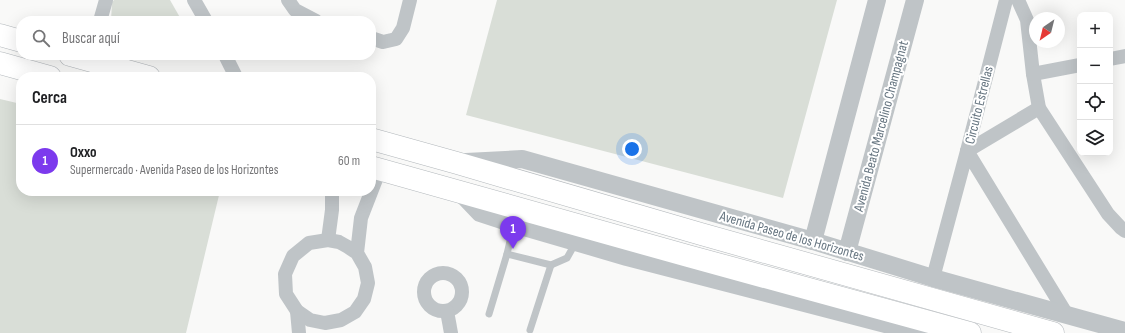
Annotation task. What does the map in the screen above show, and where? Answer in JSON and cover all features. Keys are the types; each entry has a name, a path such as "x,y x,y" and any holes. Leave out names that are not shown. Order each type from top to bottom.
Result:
{"main road":[{"path":"0,35 16,40"},
{"path":"94,60 134,72"},
{"path":"0,63 32,72"},
{"name":"Avenida Paseo de los Horizontes","path":"376,140 700,234 1053,333"},
{"path":"376,168 970,333"}],"street":[{"path":"101,16 106,0"},
{"path":"194,0 203,16"},
{"path":"376,40 383,42 396,39 403,28 410,0"},
{"path":"813,241 876,0"},
{"name":"Avenida Beato Marcelino Champagnat","path":"846,252 916,0"},
{"name":"Circuito Estrellas","path":"967,151 1006,0"},
{"path":"1018,0 1027,20 1033,74 1039,108 1108,214 1125,231"},
{"path":"296,3 310,16"},
{"path":"1113,58 1125,56"},
{"path":"227,60 233,72"},
{"path":"1033,74 1077,66"},
{"name":"Circuito Estrellas","path":"967,151 1039,108"},
{"path":"933,278 967,151"},
{"path":"967,151 1067,315"},
{"name":"Avenida Paseo de los Horizontes","path":"457,163 522,159 813,241 933,278 1125,331"},
{"path":"460,192 480,213 514,224 635,259 920,333"},
{"path":"328,240 332,210 332,196"},
{"path":"357,253 361,218 367,196"},
{"path":"296,311 325,328 355,312 364,299 368,283 365,267 357,253 339,242 328,240 309,243 293,256 285,274 286,294 296,311 299,333"},
{"path":"447,311 451,333"}],"lane":[{"path":"489,314 507,254 514,224"},
{"path":"507,254 551,265 567,258 576,242"},
{"path":"530,330 551,265"}],"shaded area":[{"path":"114,0 170,0 179,16 111,16 112,2"},
{"path":"497,0 837,0 783,198 466,115"},
{"path":"0,99 16,103 16,196 219,196 186,333 0,333"}],"place":[{"name":"Oxxo","path":"513,249"}]}
